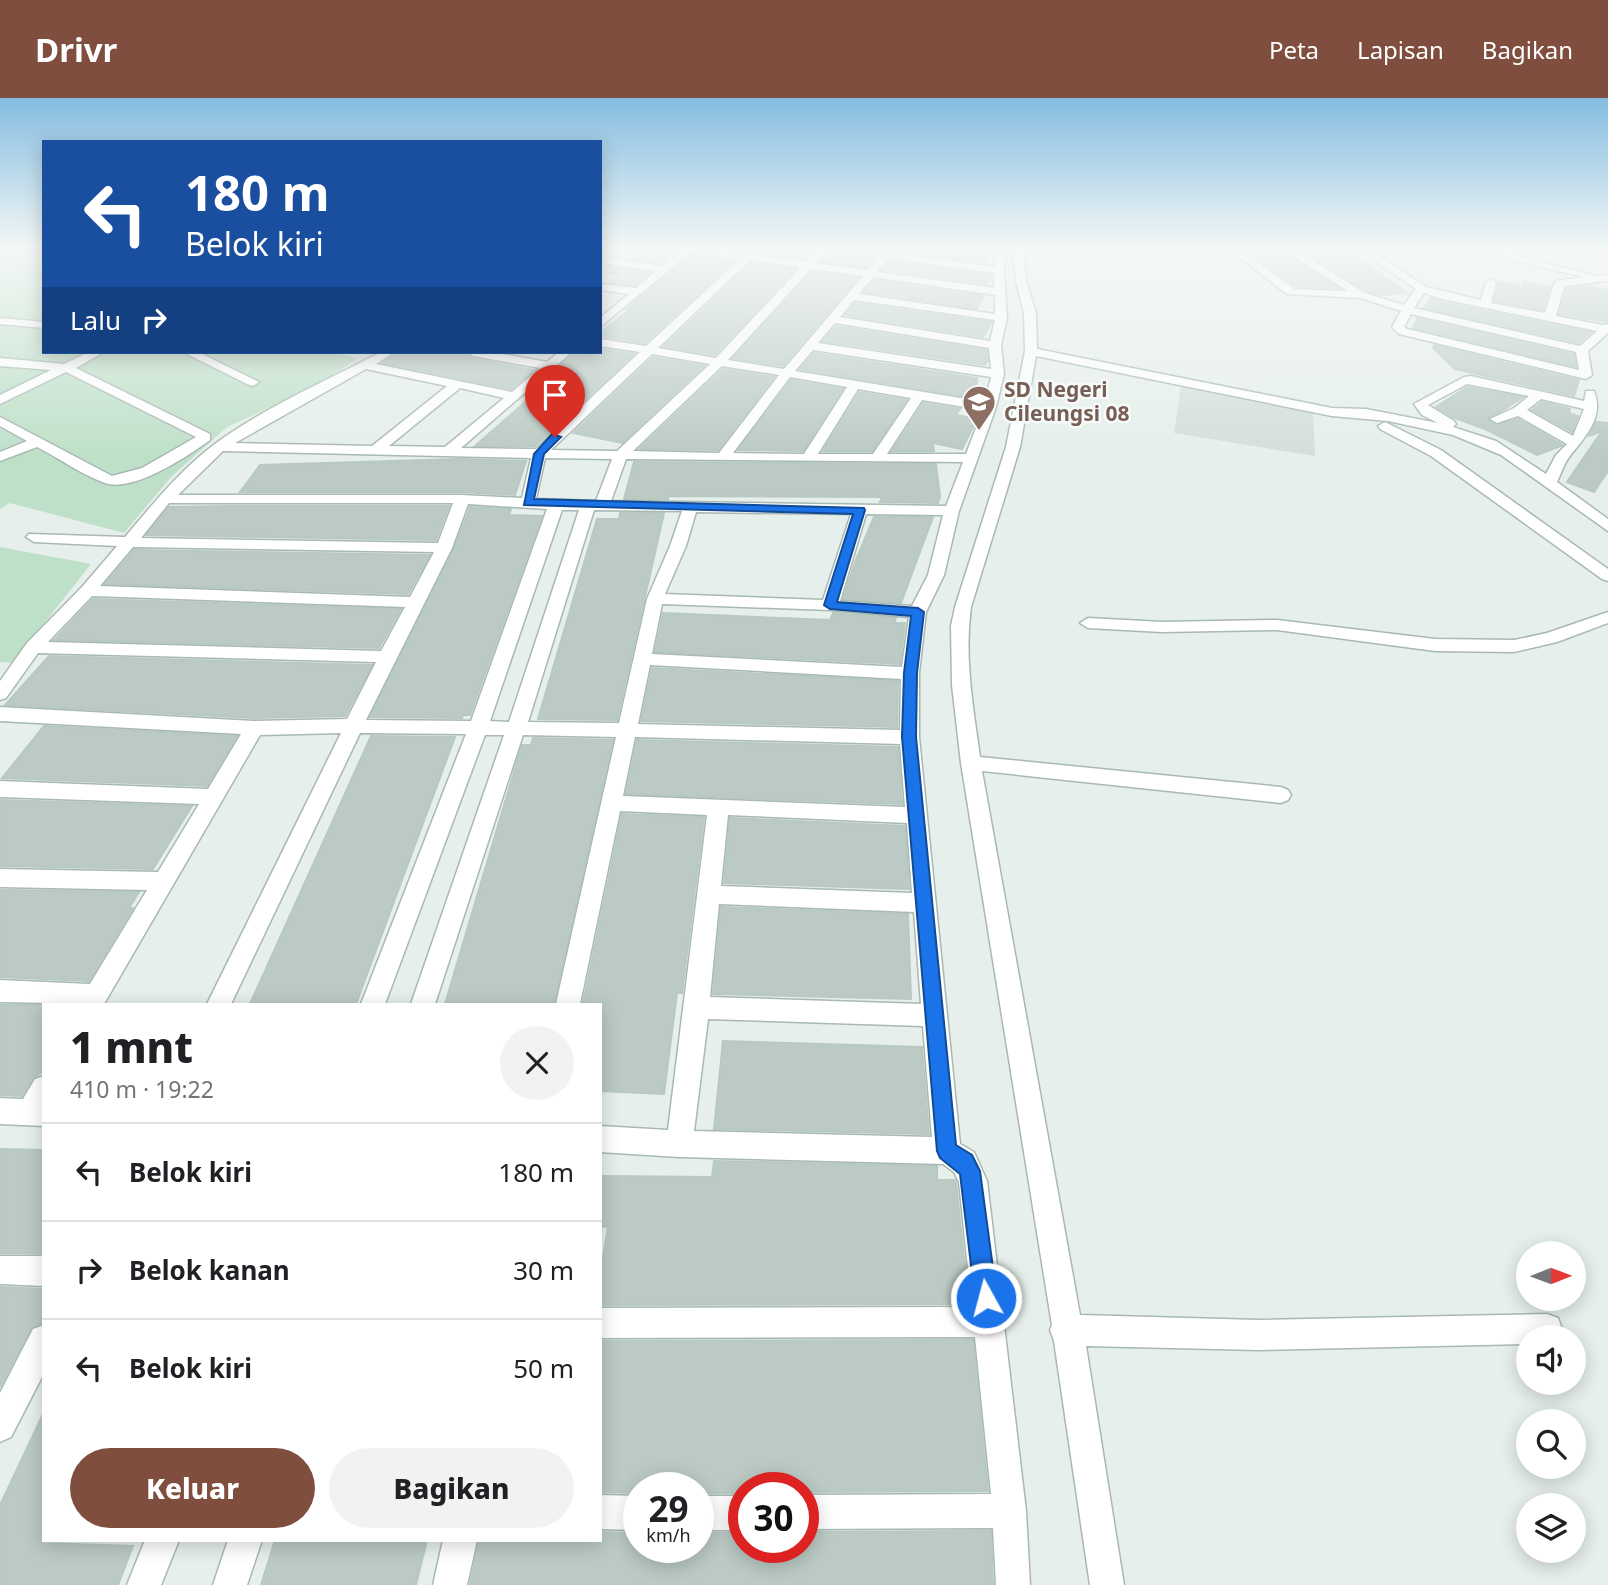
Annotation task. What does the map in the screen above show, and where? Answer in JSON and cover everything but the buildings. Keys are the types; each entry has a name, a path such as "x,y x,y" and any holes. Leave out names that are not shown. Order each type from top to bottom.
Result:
{"street":[{"path":"528,503 539,454 684,317"},
{"path":"423,1003 595,505 621,455 721,360 760,317"},
{"path":"947,1151 909,737 911,673 918,612 936,575 953,511 990,407 998,374 995,345 1001,318 997,317"},
{"path":"1030,317 1031,351 1020,398 1013,447 974,569 959,627 959,661 971,763 1065,1330 1083,1419 1107,1585"},
{"path":"1404,317 1398,327 1409,334 1586,375"},
{"path":"1433,317 1583,350"},
{"path":"1557,317 1607,328"},
{"path":"724,456 788,372 833,319 995,345"},
{"path":"0,321 42,326"},
{"path":"1583,350 1607,328"},
{"path":"602,342 721,360 990,407"},
{"path":"812,346 998,374"},
{"path":"1549,483 1563,455 1576,443 1591,409 1583,350"},
{"path":"1031,351 1332,412 1385,426 1422,443 1608,576"},
{"path":"0,400 94,354"},
{"path":"193,354 253,382"},
{"path":"0,694 33,648 88,591 165,499 219,447 385,354"},
{"path":"484,354 548,366"},
{"path":"448,452 563,354"},
{"path":"0,362 66,368 93,379 205,437 233,437"},
{"path":"364,365 514,396"},
{"path":"1608,418 1591,409 1539,394 1471,380 1422,402 1421,407 1494,445 1608,526"},
{"path":"808,458 855,384"},
{"path":"376,450 456,385"},
{"path":"1497,419 1519,411 1539,394"},
{"path":"878,457 919,395"},
{"path":"1519,411 1576,443"},
{"path":"1332,412 1375,415 1471,435"},
{"path":"0,421 105,478 116,480 180,455 205,437"},
{"path":"0,457 39,441"},
{"path":"219,447 808,458 970,458"},
{"path":"165,499 462,499 556,505 953,511"},
{"path":"219,1003 414,602 444,548 462,499"},
{"path":"373,1003 478,729 556,505"},
{"path":"568,1003 655,598 678,546 691,505"},
{"path":"830,605 860,510"},
{"path":"34,537 128,542 444,548"},
{"path":"88,591 414,602"},
{"path":"655,598 830,605 918,612"},
{"path":"1088,623 1161,627 1277,625 1435,645 1514,646 1551,638 1608,617"},
{"path":"33,648 387,657"},
{"path":"643,659 911,673"},
{"path":"0,714 254,728 355,726 909,737"},
{"path":"0,991 94,1000 254,728"},
{"path":"971,763 1281,795"},
{"path":"0,789 212,797"},
{"path":"612,803 916,815"},
{"path":"679,1144 697,1008 718,809"},
{"path":"0,878 162,881"},
{"path":"708,895 923,903"},
{"path":"697,1008 933,1015"},
{"path":"0,1111 37,1113 42,1095"},
{"path":"602,1139 679,1144 947,1151 964,1162 972,1181 1009,1511 1013,1585"},
{"path":"0,1270 42,1271"},
{"path":"602,1323 988,1322"},
{"path":"1065,1330 1258,1335 1516,1330"},
{"path":"0,1426 42,1344"},
{"path":"819,1513 1009,1511"},
{"path":"602,1512 623,1513"},
{"path":"144,1585 161,1542"},
{"path":"230,1585 244,1542"},
{"path":"450,1585 460,1542"}],"shaded area":[{"path":"1181,386 1313,407 1315,456 1174,433"}],"green space":[{"path":"0,317 42,317 42,354 339,354 358,358 316,386 227,427 171,477 124,533 10,503 0,509"},
{"path":"0,547 91,564 13,663 0,662"}],"place":[{"name":"SD Negeri Cileungsi 08","path":"979,432"}],"route":[{"path":"555,437 539,454 528,503 860,510 830,605 918,612 911,673 909,737 933,1015 947,1151 964,1162 970,1171 986,1298"}]}
